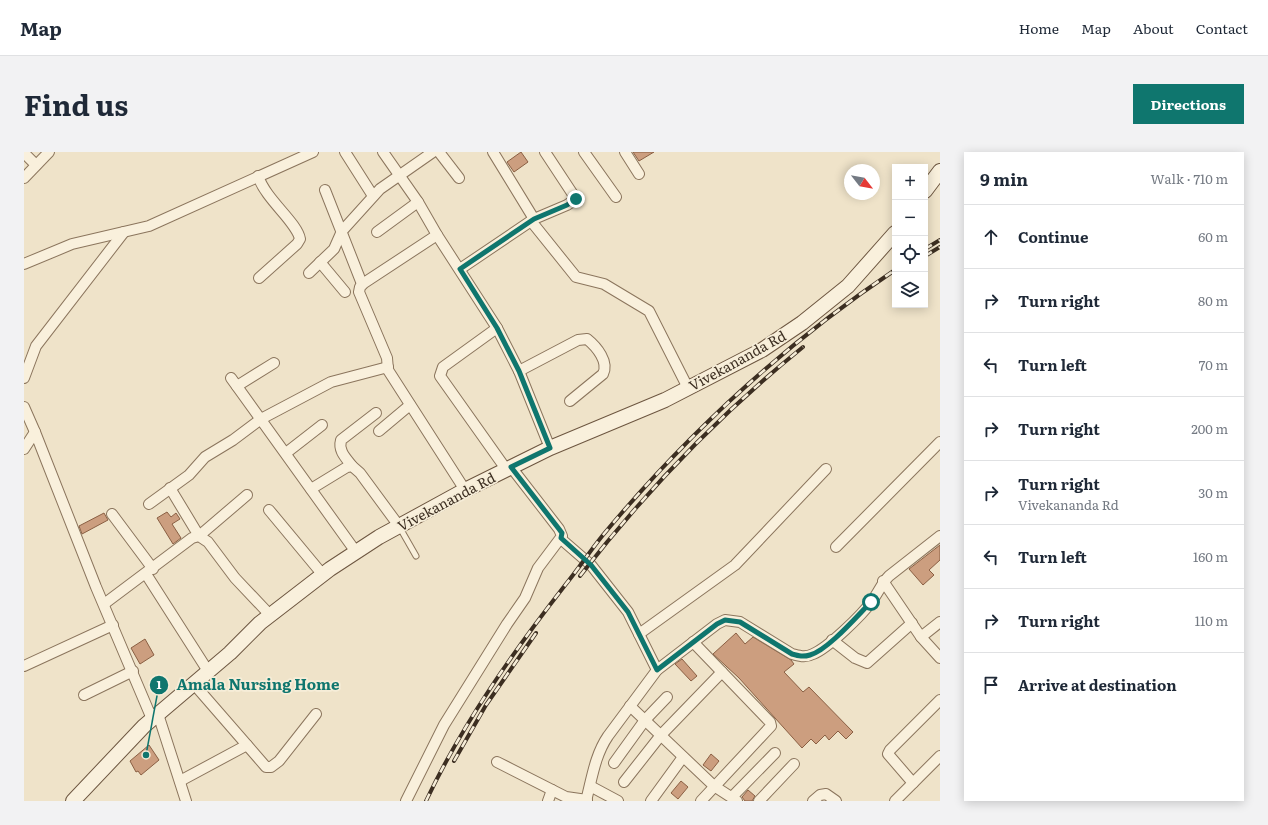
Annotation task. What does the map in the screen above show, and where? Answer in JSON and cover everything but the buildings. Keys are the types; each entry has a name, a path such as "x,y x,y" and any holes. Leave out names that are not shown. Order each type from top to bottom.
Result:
{"street":[{"path":"24,178 49,152"},
{"path":"24,264 72,244 150,226 313,152"},
{"path":"344,152 373,196"},
{"path":"384,152 418,202 437,235 497,328 519,371 550,448"},
{"path":"309,273 334,249 342,231 386,183 434,152"},
{"path":"439,152 458,178"},
{"path":"493,152 532,220 576,277 604,284 649,311 688,388"},
{"path":"460,269 532,220 567,205 576,199 545,152"},
{"path":"584,152 616,197"},
{"path":"625,152 639,174"},
{"path":"24,153 36,165"},
{"path":"928,188 940,171"},
{"path":"258,176 264,192 296,230 300,239 297,244 259,278"},
{"path":"325,190 362,284"},
{"path":"376,232 418,202"},
{"path":"24,378 36,346 124,232"},
{"path":"437,235 362,284 359,292 387,358 388,370 465,490"},
{"name":"Vivekananda Rd","path":"73,801 155,716 270,615 356,552 399,526 509,468 550,448 652,406 757,353 802,323 848,286 892,236"},
{"path":"320,262 345,292"},
{"path":"406,801 444,725 525,598 538,568 561,538 562,533 509,468 440,376 443,367 497,328"},
{"path":"519,371 578,340 587,339 604,360 606,365 605,370 603,374 570,400"},
{"path":"274,363 234,382 356,552"},
{"path":"149,504 188,475 205,457 233,440 261,419 331,382 388,367"},
{"path":"380,430 410,405"},
{"path":"24,407 104,604 133,671 155,716 180,781 186,801"},
{"path":"376,413 341,440 340,446 342,453 352,466 360,473 399,526"},
{"path":"286,453 322,425"},
{"path":"24,449 35,432"},
{"path":"836,547 940,442"},
{"path":"311,488 347,467 352,466"},
{"path":"639,634 735,566 826,469"},
{"path":"170,488 199,536 208,542 235,578 270,615"},
{"path":"104,604 192,538 199,536 247,495"},
{"path":"270,510 323,575"},
{"path":"112,514 149,571 208,671"},
{"path":"497,762 572,799 587,801 601,747 657,670 693,642 717,624 725,620 733,620 740,622 792,654 801,657 812,655 832,640 871,602 883,582 940,536"},
{"path":"561,538 591,565 628,612 657,670"},
{"path":"883,582 922,637 940,658"},
{"path":"922,637 940,622"},
{"path":"832,640 855,658 867,663 912,623"},
{"path":"24,666 113,625"},
{"path":"693,642 770,722 771,726 701,801"},
{"path":"84,695 133,671"},
{"path":"624,782 661,735 722,672"},
{"path":"193,683 266,767 271,767 279,761 316,714"},
{"path":"614,763 645,720 668,697"},
{"path":"912,783 888,754 890,750 940,700"},
{"path":"630,706 714,786 734,799 776,753"},
{"path":"180,781 247,745"},
{"path":"895,801 940,756"},
{"path":"651,801 684,757"},
{"path":"759,801 794,764"},
{"path":"590,786 618,801"},
{"path":"548,801 552,790"},
{"path":"813,801 820,795 826,794 836,801"}],"lane":[{"path":"399,526 416,556"}],"railway":[{"path":"928,247 940,240"},
{"path":"928,254 940,247"},
{"path":"426,801 456,744 508,662 598,541 635,498 704,426 777,359 815,328 892,272"},
{"path":"580,576 657,484 685,455 742,399 803,347"},
{"path":"454,761 486,705 536,633"}],"place":[{"name":"Amala Nursing Home","path":"146,755"}],"route":[{"path":"576,199 567,205 534,219 460,269 497,328 519,371 550,448 511,467 562,533 561,538 591,565 628,612 657,670 717,624 725,620 740,622 792,654 801,657 812,655 826,646 871,602"}]}
